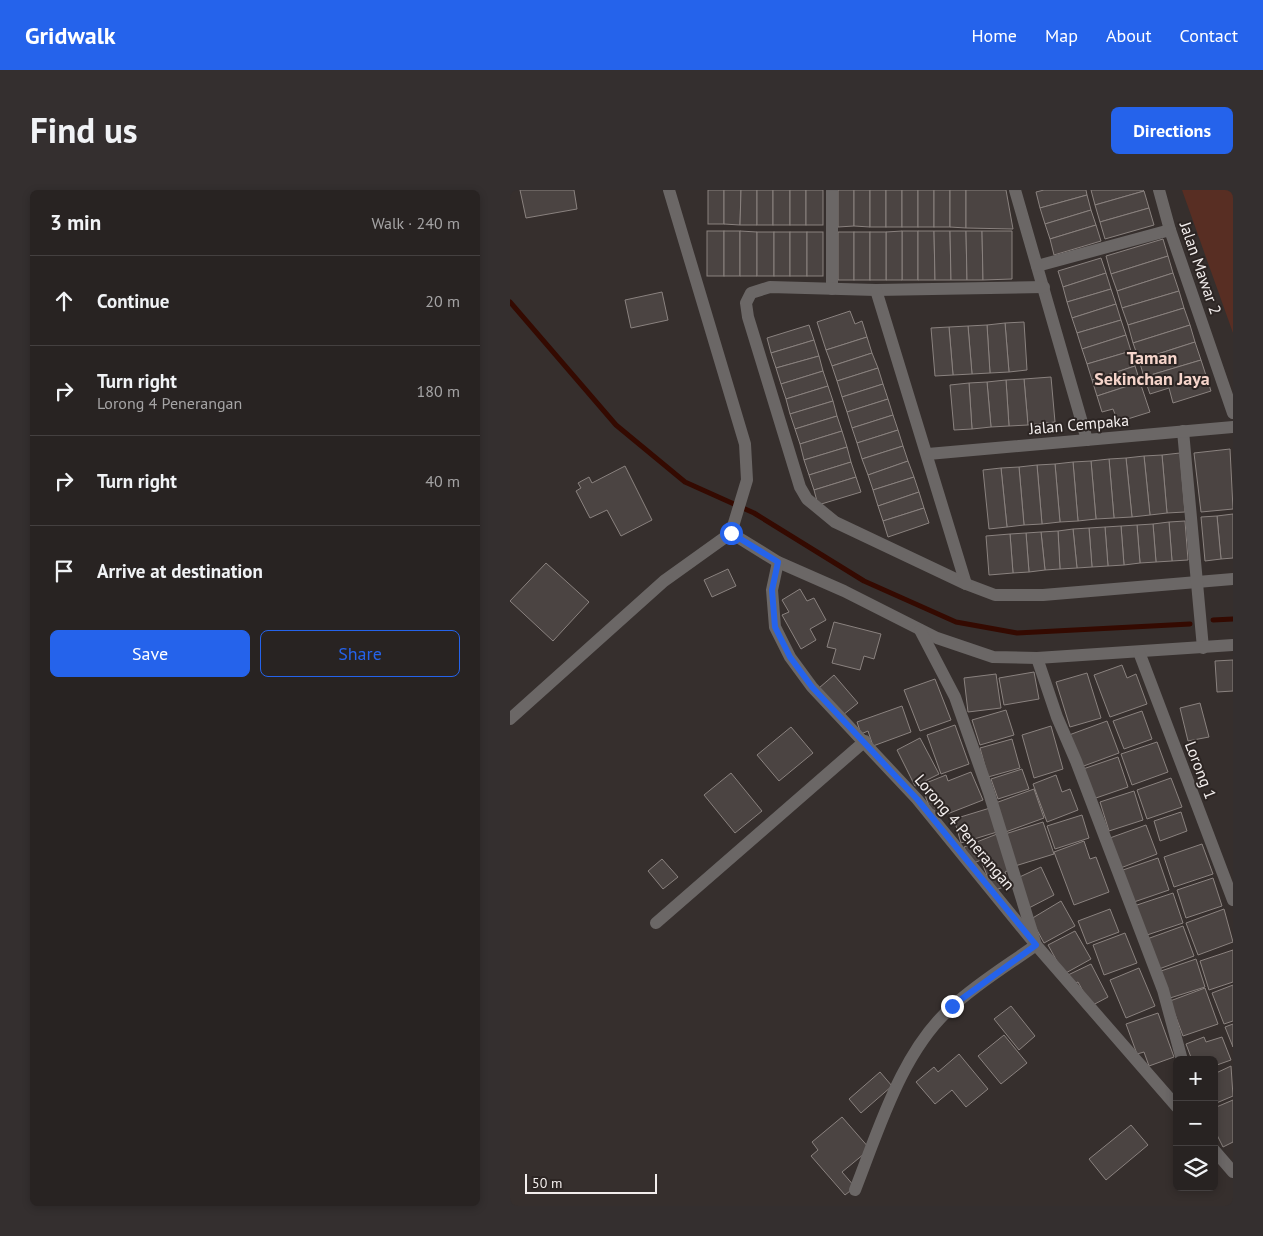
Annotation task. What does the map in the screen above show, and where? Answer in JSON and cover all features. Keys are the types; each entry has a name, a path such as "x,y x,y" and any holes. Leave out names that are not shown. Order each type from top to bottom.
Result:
{"street":[{"path":"510,720 664,581 731,533 744,493 747,465 745,444 669,190"},
{"path":"832,190 832,289"},
{"path":"1015,190 1087,440"},
{"name":"Jalan Mawar 2","path":"1159,190 1170,230 1233,413"},
{"path":"1037,266 1170,230"},
{"path":"1044,287 876,290 760,289 752,293 746,303 748,318 800,487 807,499 835,522 966,584 995,595 1019,596 1233,579"},
{"path":"876,290 928,454 966,584"},
{"name":"Jalan Cempaka","path":"928,454 1233,427"},
{"path":"1183,431 1203,648"},
{"path":"731,533 778,562 844,591 920,630 963,648 993,657 1037,658 1233,645"},
{"name":"Lorong 4 Penerangan","path":"778,562 772,590 775,627 790,657 812,687 924,806 1036,945 1173,1102"},
{"path":"855,1190 893,1093 918,1048 935,1024 952,1006 1036,945 989,794 958,706 920,630"},
{"name":"Lorong 1","path":"1139,652 1233,900"},
{"path":"1037,658 1056,717 1076,761 1163,990 1181,1056"},
{"path":"656,923 864,741"},
{"path":"1218,1155 1233,1172"}],"shaded area":[{"path":"1182,190 1233,190 1233,333"}],"building":[{"path":"520,190 574,190 577,209 526,218"},
{"path":"708,190 724,190 724,224 708,224"},
{"path":"724,190 741,190 740,225 724,224"},
{"path":"741,190 757,190 757,225 740,225"},
{"path":"757,190 773,190 773,225 757,225"},
{"path":"773,190 790,190 790,225 773,225"},
{"path":"790,190 806,190 806,225 790,225"},
{"path":"806,190 823,190 823,225 806,225"},
{"path":"838,190 854,190 854,226 838,227"},
{"path":"854,190 870,190 870,227 854,226"},
{"path":"870,190 886,190 886,227 870,227"},
{"path":"886,190 902,190 902,227 886,227"},
{"path":"902,190 918,190 918,227 902,227"},
{"path":"918,190 934,190 934,227 918,227"},
{"path":"934,190 950,190 950,227 934,227"},
{"path":"950,190 966,190 966,228 950,227"},
{"path":"966,190 1006,190 1013,229 966,228"},
{"path":"1044,190 1086,190 1087,195 1040,208 1036,192"},
{"path":"1091,190 1143,190 1144,191 1095,205"},
{"path":"1144,191 1149,208 1100,222 1095,205"},
{"path":"1087,195 1091,210 1045,224 1040,208"},
{"path":"1149,208 1154,225 1105,239 1100,222"},
{"path":"1091,210 1096,225 1050,239 1045,224"},
{"path":"1096,225 1101,241 1054,255 1050,239"},
{"path":"707,231 724,231 724,276 707,276"},
{"path":"724,231 740,231 740,276 724,276"},
{"path":"740,231 757,232 757,276 740,276"},
{"path":"902,231 918,231 918,280 902,280"},
{"path":"902,231 902,280 886,280 886,232"},
{"path":"918,231 934,231 935,280 918,280"},
{"path":"934,231 950,231 951,280 935,280"},
{"path":"950,231 966,231 967,280 951,280"},
{"path":"966,231 982,231 983,280 967,280"},
{"path":"982,231 1012,231 1012,279 983,280"},
{"path":"757,232 774,232 774,276 757,276"},
{"path":"774,232 790,232 790,276 774,276"},
{"path":"790,232 807,232 807,276 790,276"},
{"path":"807,232 823,232 823,276 807,276"},
{"path":"838,232 854,232 854,280 838,280"},
{"path":"854,232 870,232 870,280 854,280"},
{"path":"870,232 886,232 886,280 870,280"},
{"path":"1163,239 1168,256 1111,274 1106,256"},
{"path":"1168,256 1173,273 1117,291 1111,274"},
{"path":"1101,258 1106,273 1063,287 1058,271"},
{"path":"1106,273 1111,289 1067,302 1063,287"},
{"path":"1173,273 1179,291 1122,308 1117,291"},
{"path":"1111,289 1116,304 1072,318 1067,302"},
{"path":"1179,291 1184,308 1128,325 1122,308"},
{"path":"662,292 668,320 631,328 625,300"},
{"path":"1116,304 1121,320 1077,333 1072,318"},
{"path":"1184,308 1190,325 1133,343 1128,325"},
{"path":"850,311 855,324 862,321 867,337 826,350 817,322"},
{"path":"1121,320 1126,335 1082,349 1077,333"},
{"path":"1024,322 1027,370 1009,372 1005,323"},
{"path":"1005,323 1009,372 990,373 987,325"},
{"path":"809,325 814,340 771,353 767,338"},
{"path":"987,325 990,373 972,374 968,326"},
{"path":"1190,325 1195,342 1139,360 1133,343"},
{"path":"968,326 972,374 953,375 949,327"},
{"path":"949,327 953,375 935,376 931,328"},
{"path":"1126,335 1131,351 1087,364 1082,349"},
{"path":"867,337 872,353 832,366 826,350"},
{"path":"814,340 819,356 776,368 771,353"},
{"path":"1195,342 1201,360 1144,377 1139,360"},
{"path":"1131,351 1135,366 1092,380 1087,364"},
{"path":"872,353 878,368 837,381 832,366"},
{"path":"819,356 823,371 781,384 776,368"},
{"path":"1201,360 1211,391 1173,403 1169,388 1150,394 1144,377"},
{"path":"1135,366 1140,382 1097,396 1092,380"},
{"path":"878,368 883,384 842,397 837,381"},
{"path":"823,371 828,386 786,399 781,384"},
{"path":"1051,377 1055,422 1028,425 1024,379"},
{"path":"1024,379 1028,425 1009,426 1006,380"},
{"path":"1006,380 1009,426 991,427 987,382"},
{"path":"987,382 991,427 972,429 969,383"},
{"path":"1140,382 1150,412 1118,422 1113,409 1102,412 1097,396"},
{"path":"969,383 972,429 954,430 950,385"},
{"path":"883,384 888,399 847,412 842,397"},
{"path":"828,386 833,401 790,414 786,399"},
{"path":"888,399 893,415 852,428 847,412"},
{"path":"833,401 837,416 795,429 790,414"},
{"path":"893,415 898,430 857,443 852,428"},
{"path":"837,416 842,431 800,444 795,429"},
{"path":"898,430 903,446 862,459 857,443"},
{"path":"842,431 847,447 804,460 800,444"},
{"path":"903,446 908,461 868,475 862,459"},
{"path":"847,447 851,462 809,475 804,460"},
{"path":"1230,449 1233,509 1201,512 1194,453"},
{"path":"1180,453 1185,512 1167,513 1162,455"},
{"path":"1162,455 1167,513 1150,515 1144,456"},
{"path":"1144,456 1150,515 1132,517 1126,458"},
{"path":"1126,458 1132,517 1114,518 1109,459"},
{"path":"1109,459 1114,518 1096,519 1091,461"},
{"path":"908,461 914,477 873,490 868,475"},
{"path":"1091,461 1096,519 1078,521 1073,462"},
{"path":"851,462 856,477 814,490 809,475"},
{"path":"1073,462 1078,521 1060,522 1055,464"},
{"path":"1055,464 1060,522 1042,524 1037,465"},
{"path":"1037,465 1042,524 1024,525 1019,467"},
{"path":"625,466 652,520 621,536 607,510 590,518 576,491 581,488 578,483 589,477 592,483"},
{"path":"1019,467 1024,525 1007,527 1001,468"},
{"path":"1001,468 1007,527 989,529 983,470"},
{"path":"856,477 861,492 818,505 814,490"},
{"path":"914,477 919,492 878,506 873,490"},
{"path":"919,492 924,508 883,521 878,506"},
{"path":"924,508 929,523 888,537 883,521"},
{"path":"1233,514 1233,558 1221,559 1217,516"},
{"path":"1217,516 1221,559 1205,561 1201,517"},
{"path":"1185,521 1188,560 1172,561 1169,522"},
{"path":"1169,522 1172,561 1156,562 1153,524"},
{"path":"1153,524 1156,562 1140,563 1137,525"},
{"path":"1137,525 1140,563 1124,565 1121,526"},
{"path":"1121,526 1124,565 1108,566 1105,527"},
{"path":"1105,527 1108,566 1092,567 1089,528"},
{"path":"1089,528 1092,567 1077,568 1073,529"},
{"path":"1073,529 1077,568 1060,569 1058,531"},
{"path":"1058,531 1060,569 1045,570 1041,532"},
{"path":"1041,532 1045,570 1029,572 1026,533"},
{"path":"1026,533 1029,572 1013,573 1010,534"},
{"path":"1010,534 1013,573 989,575 986,536"},
{"path":"546,563 589,602 553,641 510,601"},
{"path":"728,569 736,586 712,597 704,580"},
{"path":"800,589 807,601 814,598 826,620 810,629 816,640 801,649 782,615 789,612 782,600"},
{"path":"834,622 881,634 874,659 864,656 860,670 832,663 836,649 827,647"},
{"path":"1233,660 1233,691 1217,692 1215,661"},
{"path":"1122,665 1127,678 1136,674 1147,704 1110,717 1094,675"},
{"path":"1034,672 1039,699 1004,705 999,678"},
{"path":"1087,673 1101,718 1070,727 1056,682"},
{"path":"996,674 1001,708 968,712 964,678"},
{"path":"834,675 858,703 843,715 819,688"},
{"path":"935,679 951,720 920,731 904,690"},
{"path":"1200,703 1209,737 1188,741 1180,708"},
{"path":"902,706 911,732 873,746 868,731 861,734 857,722"},
{"path":"1006,710 1014,735 980,745 972,720"},
{"path":"1142,711 1152,739 1124,749 1113,721"},
{"path":"1107,721 1119,753 1081,767 1069,735"},
{"path":"955,725 969,764 941,774 927,735"},
{"path":"1051,726 1063,769 1034,778 1022,735"},
{"path":"791,727 813,753 779,781 757,755"},
{"path":"920,738 939,774 915,786 897,750"},
{"path":"1012,739 1020,768 988,777 980,748"},
{"path":"1157,742 1168,772 1132,785 1121,754"},
{"path":"1118,757 1128,787 1093,799 1083,769"},
{"path":"1022,769 1029,789 998,799 991,779"},
{"path":"971,772 983,800 937,818 934,810 931,811 921,785 946,775 948,781"},
{"path":"731,773 762,811 735,833 704,795"},
{"path":"1056,775 1062,792 1070,789 1078,810 1047,822 1033,784"},
{"path":"1171,778 1182,807 1147,819 1137,790"},
{"path":"1034,789 1044,818 1000,834 990,805"},
{"path":"1134,791 1143,820 1109,831 1100,802"},
{"path":"990,808 997,832 961,843 954,819"},
{"path":"1181,812 1187,831 1160,841 1154,821"},
{"path":"1082,815 1089,838 1055,849 1047,826"},
{"path":"1043,822 1054,854 1015,866 1005,834"},
{"path":"1146,825 1157,854 1118,869 1107,839"},
{"path":"997,834 1011,869 1005,872 1009,885 993,891 981,860 971,864 964,847"},
{"path":"1084,841 1090,859 1096,857 1109,892 1074,905 1054,852"},
{"path":"1202,844 1213,874 1174,887 1164,857"},
{"path":"1158,858 1169,890 1131,903 1120,871"},
{"path":"662,859 678,877 663,889 648,871"},
{"path":"1041,867 1054,895 1025,910 1011,881"},
{"path":"1213,878 1222,906 1186,918 1177,890"},
{"path":"1173,893 1183,923 1144,936 1134,906"},
{"path":"1061,901 1075,926 1044,943 1031,919"},
{"path":"1110,909 1119,932 1087,944 1078,921"},
{"path":"1224,909 1233,942 1198,955 1186,923"},
{"path":"1183,926 1194,956 1159,969 1147,939"},
{"path":"1075,931 1091,959 1064,974 1048,945"},
{"path":"1125,933 1137,963 1104,975 1093,945"},
{"path":"1233,950 1233,982 1209,990 1200,961"},
{"path":"1196,959 1205,987 1170,998 1161,971"},
{"path":"1091,964 1108,997 1091,1006 1078,982 1073,984 1068,975"},
{"path":"1139,968 1155,1006 1126,1018 1110,980"},
{"path":"1233,985 1233,1021 1224,1024 1212,993"},
{"path":"1205,988 1218,1024 1183,1036 1170,1001"},
{"path":"1011,1006 1035,1036 1019,1050 994,1019"},
{"path":"1158,1013 1173,1057 1149,1066 1144,1052 1137,1054 1126,1024"},
{"path":"1233,1024 1233,1047 1225,1027"},
{"path":"1004,1035 1027,1063 1001,1084 978,1056"},
{"path":"1204,1037 1206,1042 1222,1037 1231,1060 1218,1065 1218,1056 1190,1056 1186,1044"},
{"path":"959,1054 988,1089 966,1107 952,1090 935,1104 916,1082 934,1067 938,1072"},
{"path":"1231,1066 1233,1096 1218,1102 1218,1101 1218,1072"},
{"path":"880,1072 892,1086 861,1113 849,1099"},
{"path":"1233,1100 1233,1142 1223,1147 1218,1137 1218,1106"},
{"path":"842,1117 870,1149 842,1172 855,1187 845,1195 811,1156 818,1150 812,1142"},
{"path":"1131,1125 1148,1145 1106,1180 1089,1159"}],"waterway":[{"path":"510,302 616,425 685,482 754,513 864,581 956,622 1017,633 1190,624"},
{"path":"1213,620 1233,619"}],"district":[{"name":"Taman Sekinchan Jaya","path":"1152,368"}],"route":[{"path":"731,533 778,562 772,590 775,627 790,657 812,687 917,799 985,880 1036,945 952,1006"}]}
